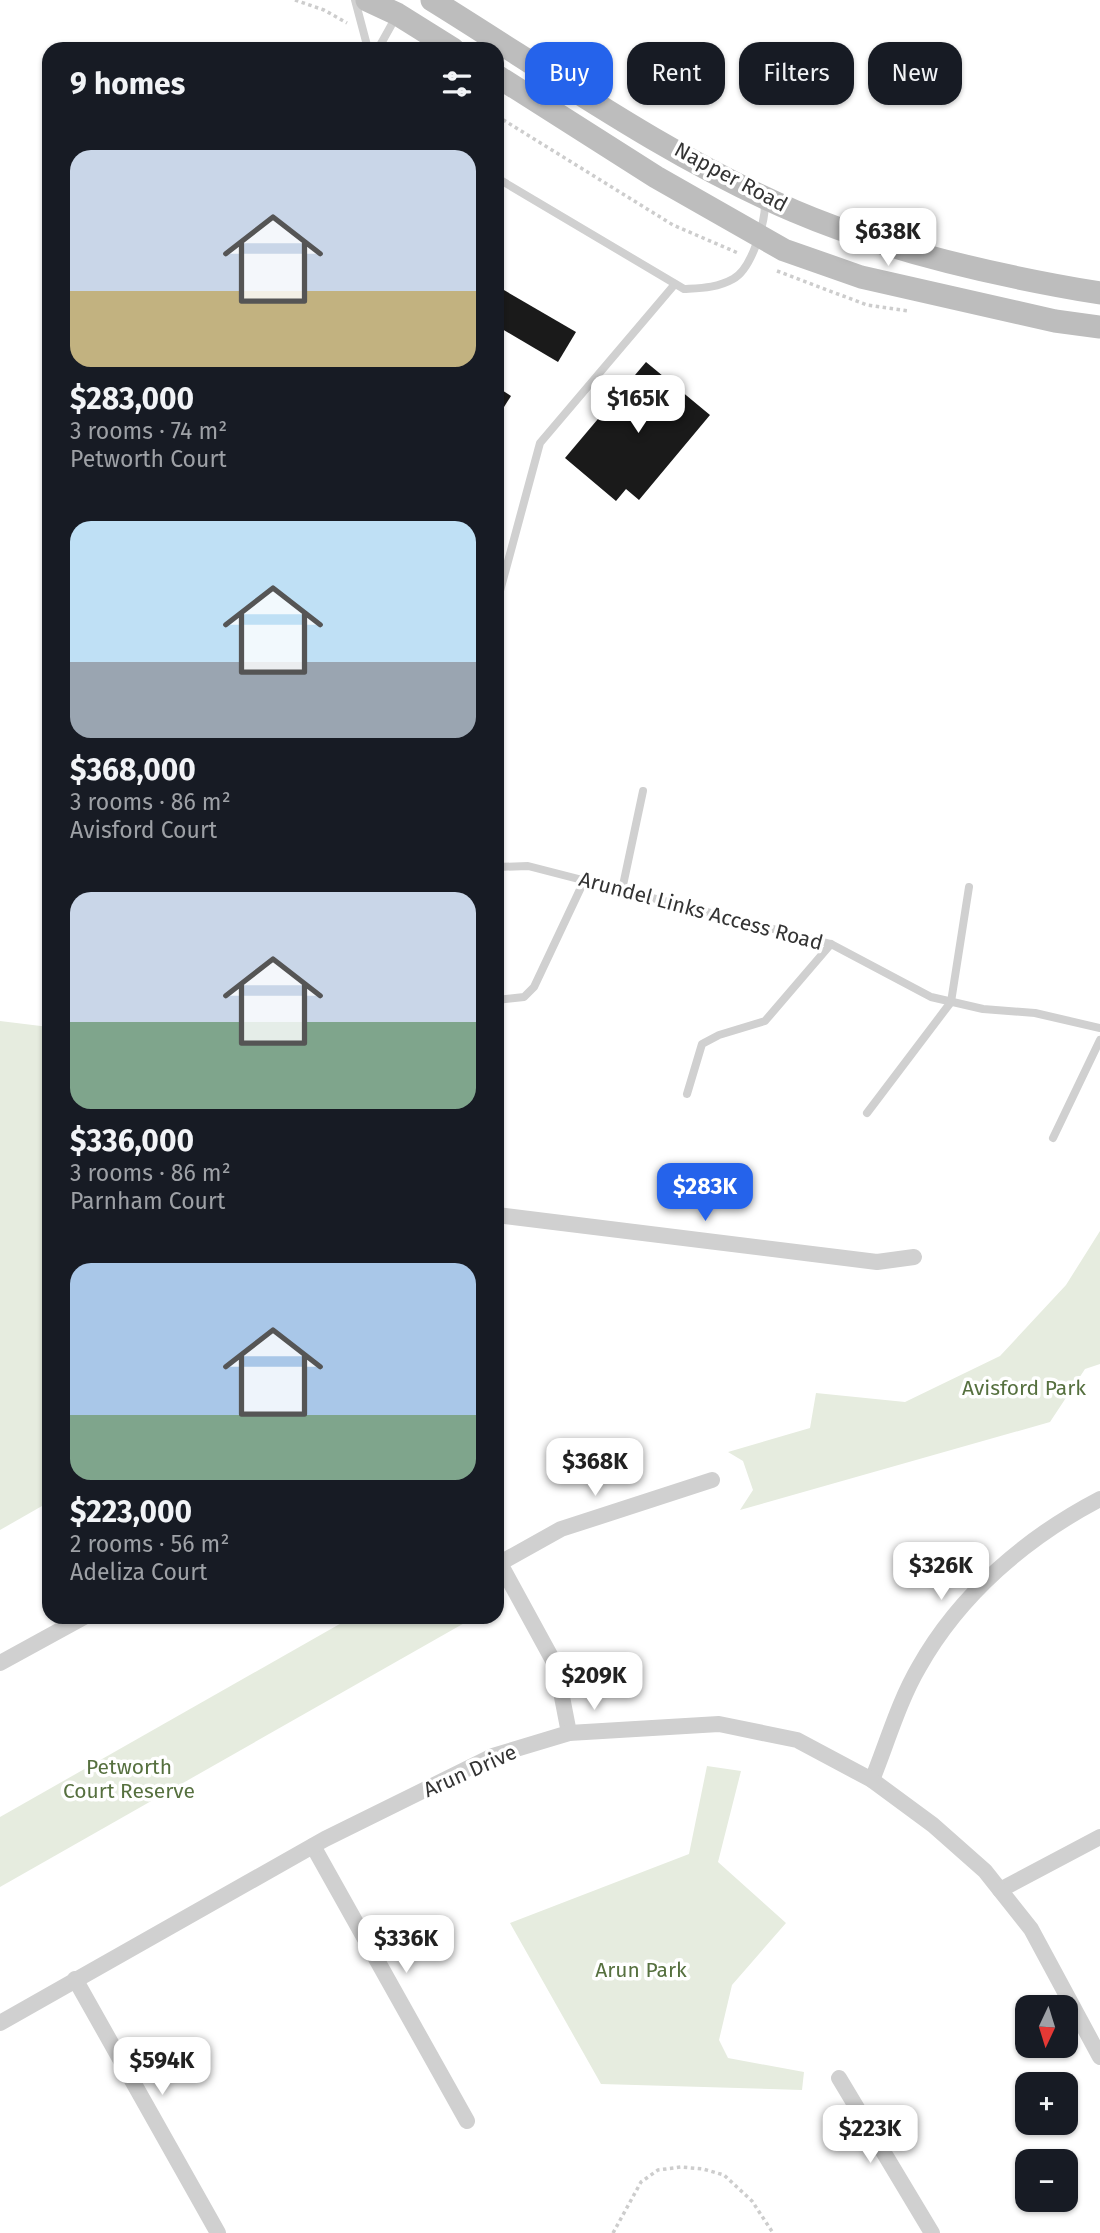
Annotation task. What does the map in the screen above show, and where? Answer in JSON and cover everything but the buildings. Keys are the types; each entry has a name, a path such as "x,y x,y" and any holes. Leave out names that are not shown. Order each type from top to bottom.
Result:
{"main road":[{"path":"366,0 400,7 444,42"},
{"name":"Napper Road","path":"432,0 500,42"},
{"name":"Napper Road","path":"504,44 643,130 765,198 887,245 1030,281 1100,293"},
{"name":"Napper Road","path":"504,80 656,177 784,250 861,277 1055,321 1100,327"}],"street":[{"path":"504,1216 877,1262 914,1257"},
{"path":"504,1558 561,1529 712,1480"},
{"path":"872,1780 918,1668 963,1602 1019,1552 1069,1515 1100,1499"},
{"path":"504,1572 556,1666 569,1733"},
{"path":"0,1663 71,1624"},
{"name":"Arun Drive","path":"0,2023 313,1846 493,1756 569,1733 719,1724 797,1740 872,1780 933,1825 985,1871 1031,1929 1100,2057"},
{"path":"1000,1890 1100,1837"},
{"path":"313,1846 467,2121"},
{"path":"75,1979 218,2233"},
{"path":"839,2078 932,2233"}],"lane":[{"path":"355,0 366,42"},
{"path":"382,42 400,7"},
{"path":"504,182 684,289 710,288 736,278 761,237 765,198"},
{"path":"504,576 540,443 675,284"},
{"path":"622,890 643,791"},
{"name":"Arundel Links Access Road","path":"504,867 528,866 831,944 931,998 983,1009 1035,1013 1100,1027"},
{"path":"504,999 523,997 534,987 584,880"},
{"path":"867,1113 951,1002 969,887"},
{"path":"687,1094 702,1044 719,1035 765,1021 831,944"},
{"path":"1054,1138 1100,1040"}],"path":[{"path":"613,2233 641,2182 658,2170 681,2167 724,2175 752,2201 773,2233"}],"green space":[{"path":"0,1021 42,1026 42,1506 0,1530"},
{"name":"Avisford Park","path":"1100,1231 1100,1364 1085,1369 1050,1422 740,1510 753,1490 743,1461 728,1452 810,1428 816,1393 905,1402 1000,1356 1066,1285"},
{"name":"Petworth Court Reserve","path":"340,1624 463,1624 0,1887 0,1817"},
{"name":"Arun Park","path":"707,1766 741,1771 718,1862 786,1923 732,1985 719,2040 728,2058 804,2072 802,2090 601,2084 510,1923 689,1854"}]}
